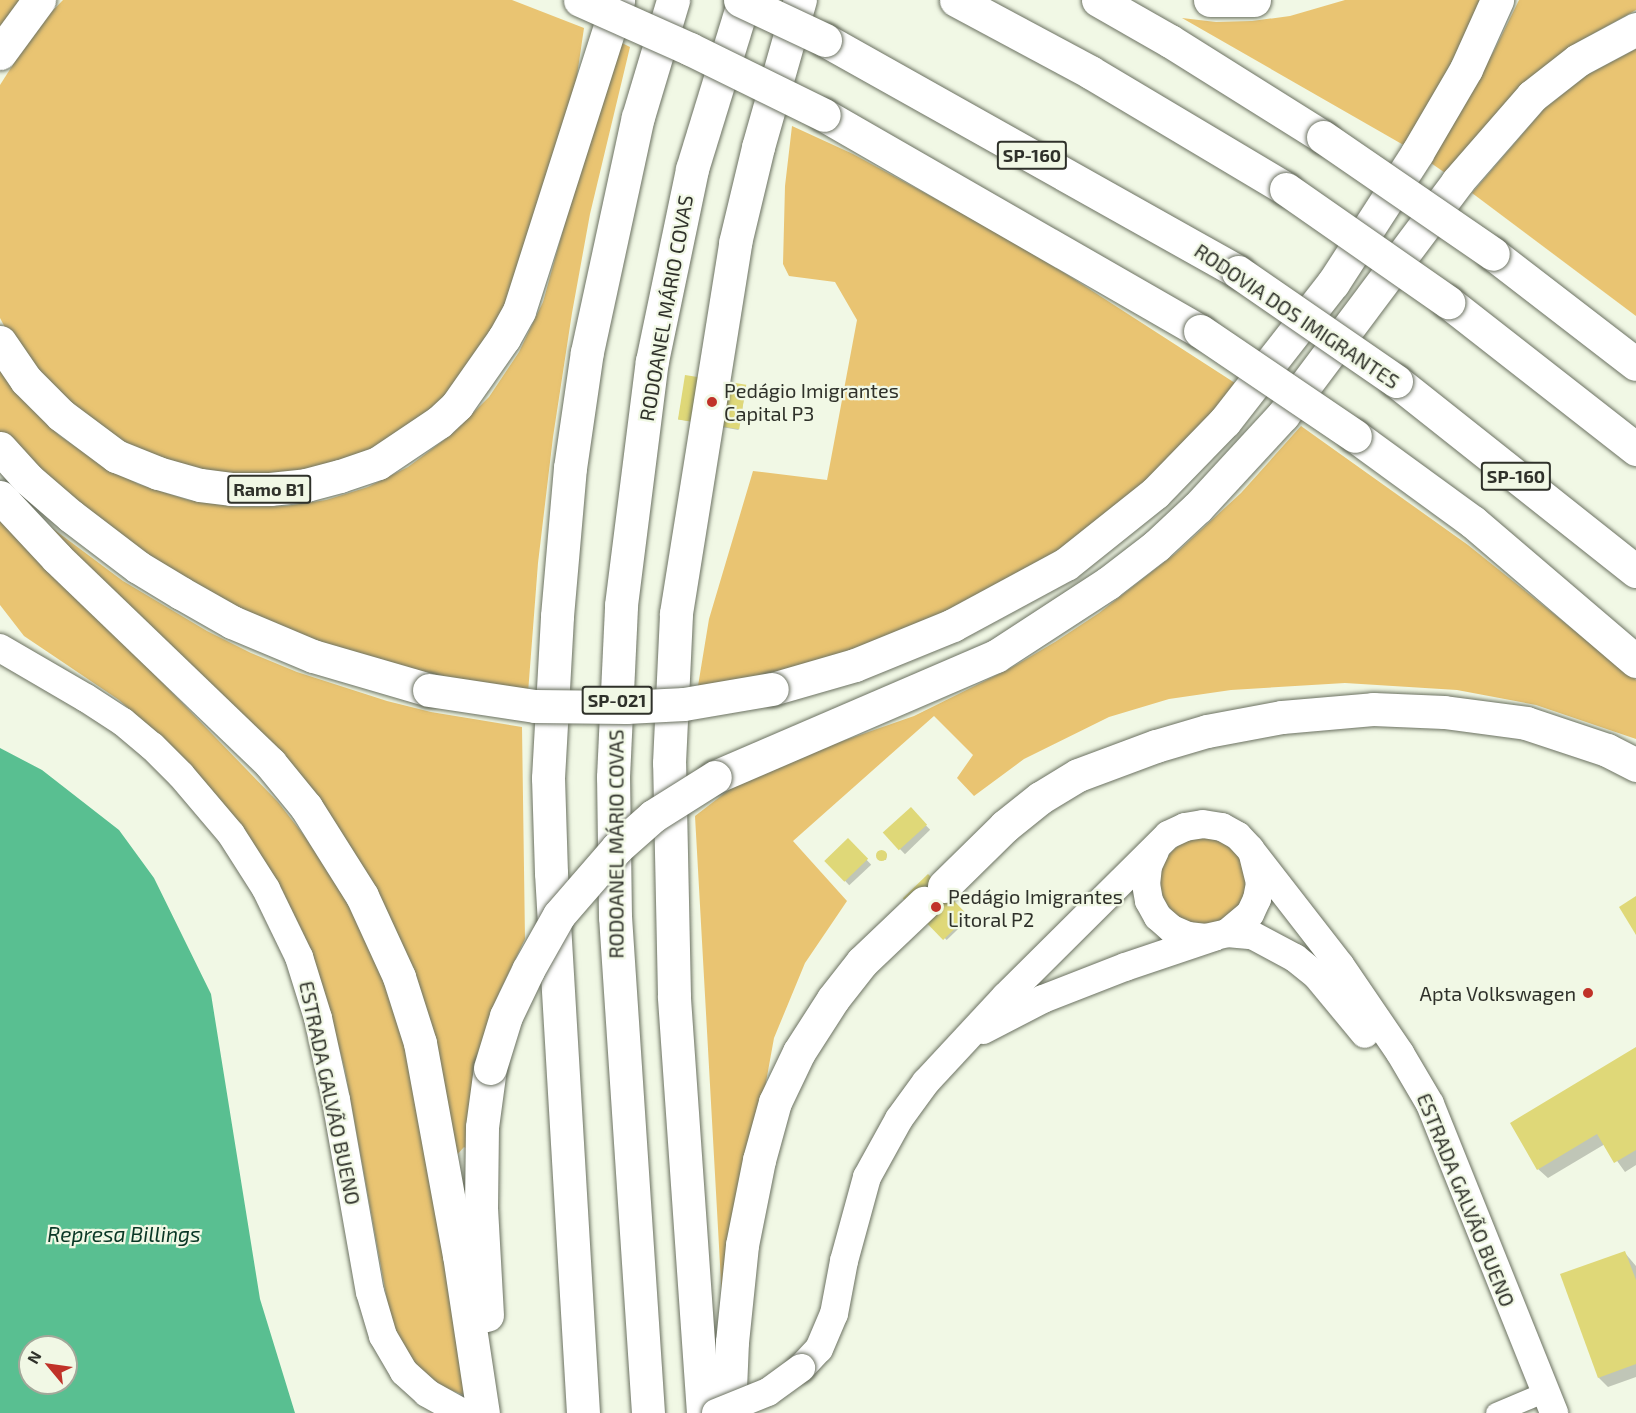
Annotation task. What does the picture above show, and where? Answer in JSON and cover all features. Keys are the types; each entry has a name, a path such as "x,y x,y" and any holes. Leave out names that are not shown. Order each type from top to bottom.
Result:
{"highway":[{"path":"0,52 39,0"},
{"path":"580,0 690,49 824,115 1200,331 1355,436 1473,522 1636,661"},
{"name":"Ramo B1","path":"0,342 26,380 61,415 116,456 158,473 200,485 231,489 270,489 329,479 378,463 439,422 457,405 504,338 519,311 618,0"},
{"name":"SP-021","path":"584,1413 551,873 548,778 557,616 570,468 587,352 638,117 673,0"},
{"name":"RODOVIA DOS IMIGRANTES","path":"742,0 825,40 1238,272 1396,381 1636,571"},
{"name":"RODOANEL MÁRIO COVAS","path":"648,1413 615,917 613,777 621,604 652,361 692,169 742,0"},
{"path":"703,1413 674,996 669,763 676,613 735,243 758,147 800,0"},
{"path":"956,0 1090,72 1286,189 1448,302 1636,449"},
{"path":"1098,0 1170,40 1323,137 1494,254 1636,364"},
{"path":"1210,0 1254,0"},
{"path":"0,448 28,478 71,516 138,567 232,622 313,656 429,690 535,706 626,707 684,704 772,689 855,665 953,625 1065,564 1155,493 1225,421 1333,283 1417,153 1466,69 1497,0"},
{"path":"494,1413 481,1209 482,1127 490,1068 506,1016 528,970 559,915 617,848 653,816 715,777 996,656 1108,583 1156,546 1198,507 1283,415 1457,182 1524,103 1553,77 1578,60 1636,29"},
{"path":"0,497 57,558 270,764 306,807 362,896 399,977 420,1043 459,1255 483,1413"},
{"path":"729,1413 732,1342 742,1245 759,1160 775,1102 799,1052 833,999 862,962 1005,826 1040,798 1078,775 1156,746 1206,731 1282,717 1373,709 1444,712 1515,721 1607,750 1636,765"}],"main road":[{"name":"ESTRADA GALVÃO BUENO","path":"2,648 123,722 152,746 181,775 231,834 266,890 299,957 318,1018 338,1111 370,1292 382,1335 404,1372 427,1393 463,1413"},
{"name":"ESTRADA GALVÃO BUENO","path":"716,1413 768,1392 801,1368 819,1349 829,1327 867,1177 882,1146 926,1082 1005,997 1155,849 1177,831 1203,824 1222,827 1238,836 1253,852 1340,965 1400,1053 1430,1104 1541,1404"},
{"name":"ESTRADA GALVÃO BUENO","path":"1155,849 1148,866 1146,884 1149,901 1158,917 1172,929 1188,936 1252,935 1295,958 1317,976 1367,1036 1411,1111 1541,1404"},
{"name":"ESTRADA GALVÃO BUENO","path":"966,1040 1043,999 1125,967 1221,935 1250,914 1257,899 1260,883 1253,852"}],"street":[{"path":"1496,1413 1541,1404"}],"shaded area":[{"path":"0,0 29,0 0,39"},
{"path":"63,0 512,0 584,28 574,96 523,280 440,412 346,471 232,483 94,433 23,361 0,318 0,85 37,27"},
{"path":"1345,0 1484,0 1407,147 1182,18 1216,22 1252,21 1290,16"},
{"path":"1519,0 1636,0 1636,10 1576,43 1451,177 1428,161 1494,51"},
{"path":"616,40 630,47 590,214 572,313 553,437 538,563 528,693 337,655 161,572 0,435 0,368 32,409 60,436 96,461 138,484 188,500 236,507 286,506 326,500 368,487 408,467 452,434 489,397 519,352 543,302"},
{"path":"1636,49 1636,316 1472,193 1544,109 1587,75"},
{"path":"792,126 853,154 980,223 1066,274 1235,383 1216,413 1146,483 1059,554 898,635 769,677 698,686 709,619 753,471 827,480 857,320 835,282 789,276 783,264 785,186"},
{"path":"1301,426 1468,545 1636,680 1636,739 1536,705 1457,690 1345,683 1231,690 1169,699 1109,717 1024,759 974,796 957,778 973,755 934,716 793,841 847,901 805,963 774,1038 723,1318 695,816 734,786 814,751 914,716 1009,669 1055,642 1099,613 1176,553 1241,493"},
{"path":"0,509 97,615 278,802 306,838 355,915 374,956 405,1037 469,1397 443,1387 420,1369 401,1344 390,1316 345,1070 326,998 151,728 119,700 24,636 0,605"},
{"path":"44,522 123,581 207,631 251,653 297,672 387,701 431,712 522,727 525,939 499,993 471,1151 464,1147 456,1156 384,915"},
{"path":"1195,838 1211,838 1234,850 1243,864 1246,881 1243,898 1234,912 1211,924 1195,924 1179,917 1167,905 1160,889 1160,873 1167,857 1179,845"}],"water":[{"name":"Represa Billings","path":"0,748 42,770 119,830 154,878 211,994 260,1299 295,1413 0,1413"}],"building":[{"name":"Pedágio Imigrantes Capital P3","path":"685,375 746,385 739,429 678,419"},
{"path":"911,807 927,825 899,850 883,832"},
{"path":"848,838 868,859 844,882 824,861"},
{"path":"881,849 887,855 881,861 875,855"},
{"name":"Pedágio Imigrantes Litoral P2","path":"928,874 968,916 943,940 903,898"},
{"path":"1636,896 1636,935 1619,907"},
{"path":"1636,1047 1636,1150 1614,1163 1597,1134 1537,1170 1510,1123"},
{"path":"1625,1251 1636,1280 1636,1364 1598,1378 1560,1274"}],"place":[{"name":"Pedágio Imigrantes Capital P3","path":"712,402"},
{"name":"Pedágio Imigrantes Litoral P2","path":"936,907"},
{"name":"Apta Volkswagen","path":"1588,993"}]}
